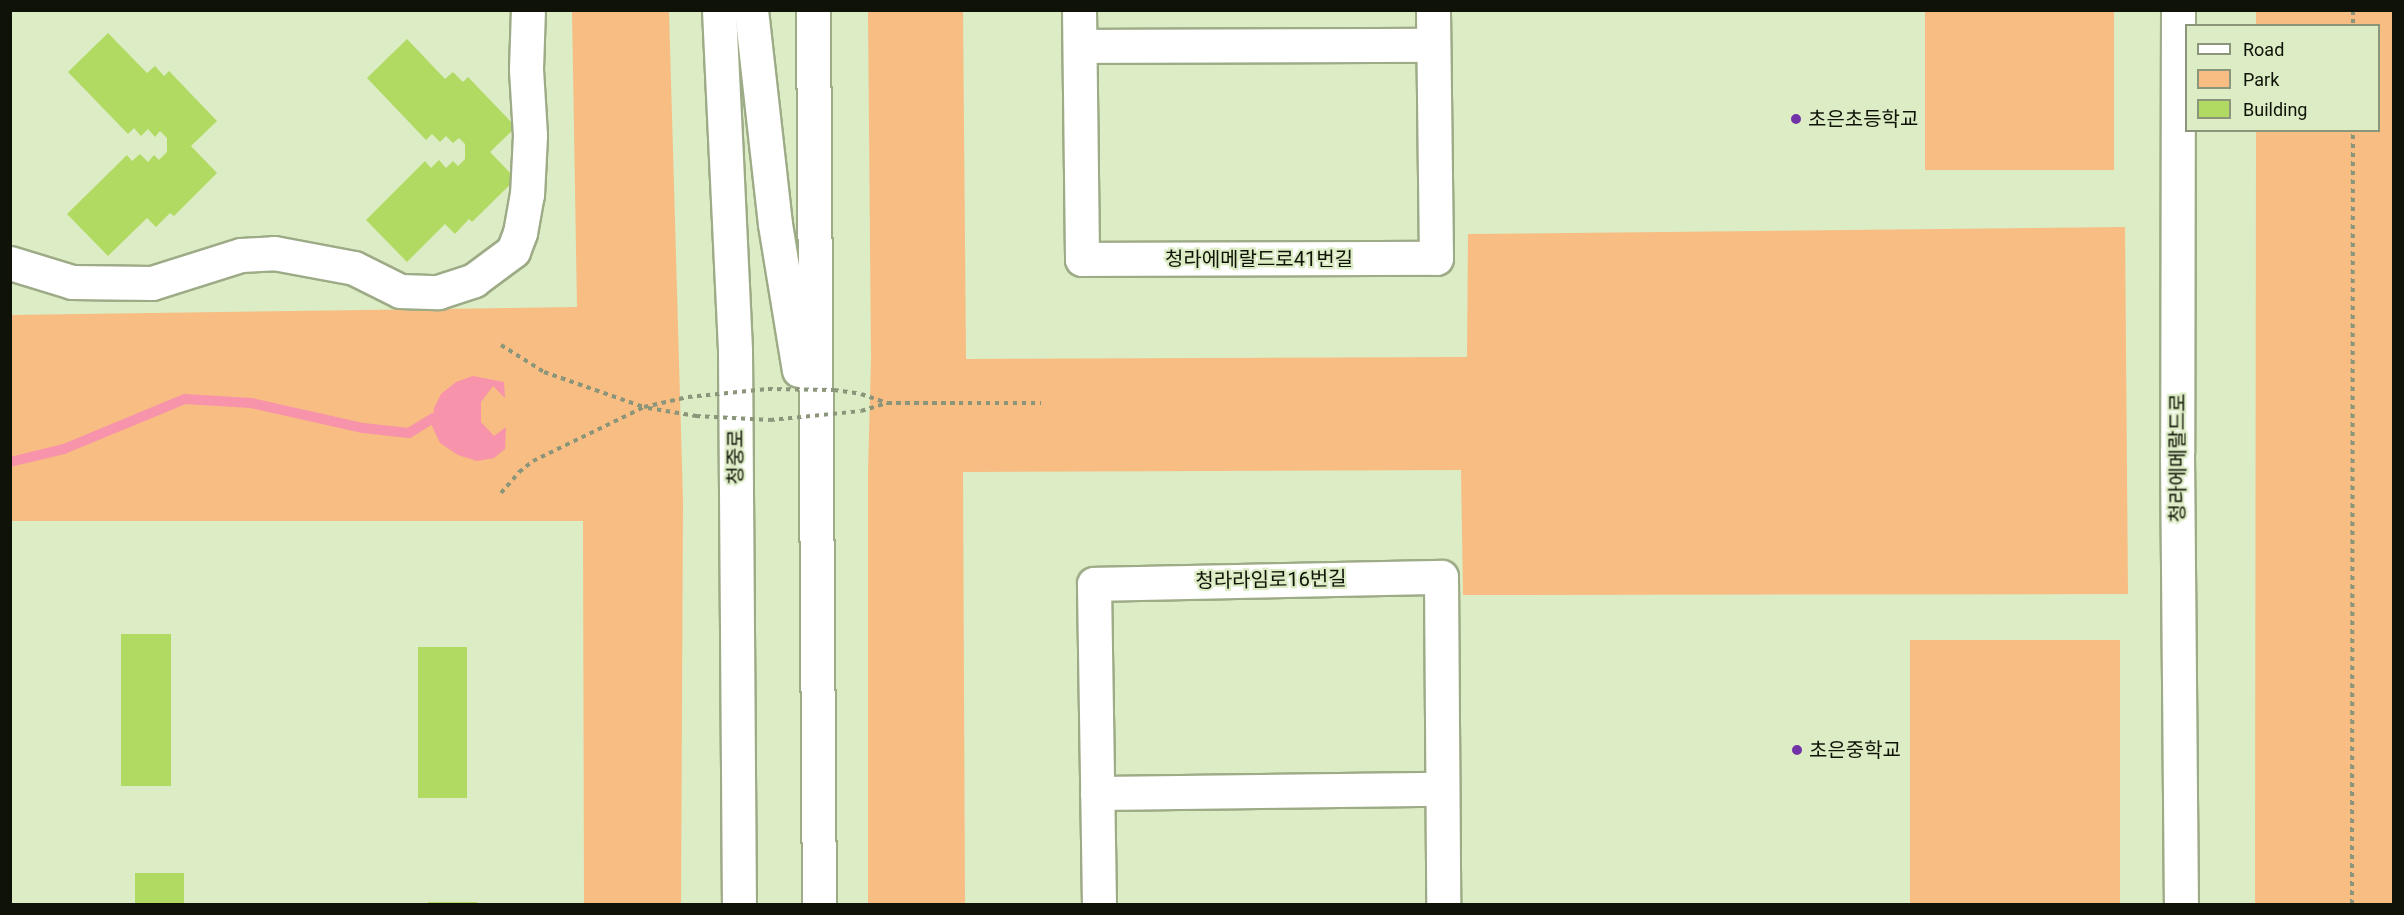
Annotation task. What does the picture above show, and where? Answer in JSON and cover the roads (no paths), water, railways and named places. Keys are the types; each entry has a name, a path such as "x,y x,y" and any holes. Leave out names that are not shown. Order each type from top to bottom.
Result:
{"street":[{"path":"10,262 72,282 152,283 241,255 274,253 354,268 400,291 438,292 474,280 513,251 520,233 527,195 530,135 526,69 528,10"},
{"name":"청중로","path":"719,10 735,351 739,904"},
{"path":"751,10 775,224 792,334 816,454"},
{"path":"813,10 819,904"},
{"name":"청라에메랄드로41번길","path":"1079,10 1082,259 1436,258 1433,10"},
{"name":"청라에메랄드로","path":"2178,10 2181,904"},
{"path":"1080,46 1433,45"},
{"name":"청라라임로16번길","path":"1099,904 1094,584 1441,577 1443,904"},
{"path":"1097,793 1442,789"}],"waterway":[{"path":"10,462 64,449 185,399 251,403 363,428 409,433 433,418"}],"place":[{"name":"초은초등학교","path":"1796,119"},
{"name":"초은중학교","path":"1797,750"}]}
